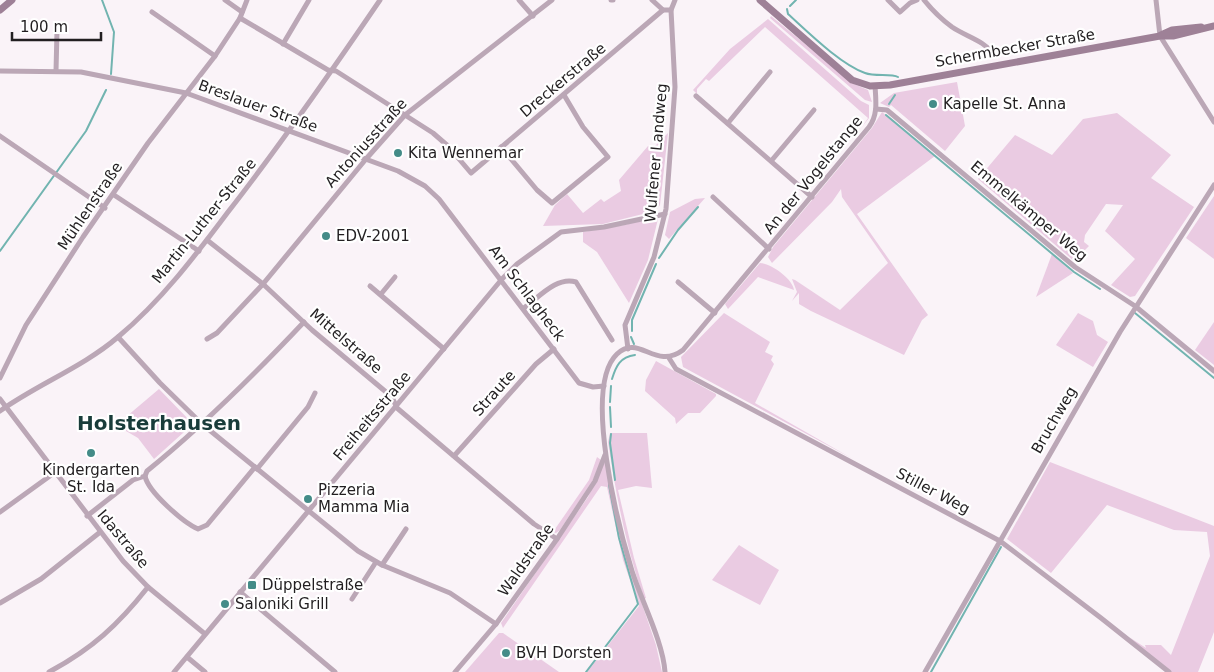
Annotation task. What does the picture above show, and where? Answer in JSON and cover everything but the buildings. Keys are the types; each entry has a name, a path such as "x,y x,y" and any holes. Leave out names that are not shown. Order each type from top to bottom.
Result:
{"main road":[{"path":"0,9 12,0"},
{"path":"760,0 849,77 860,84 875,86"},
{"name":"Schermbecker Straße","path":"875,86 1160,36 1173,36 1210,27"}],"street":[{"path":"225,0 242,12"},
{"name":"Mühlenstraße","path":"0,378 26,325 83,237 186,93 215,56 240,18 246,0"},
{"path":"283,44 309,0"},
{"name":"Martin-Luther-Straße","path":"0,411 91,356 118,337 156,300 199,251 292,130 380,0"},
{"path":"519,0 533,16"},
{"name":"Antoniusstraße","path":"207,339 217,333 263,284 366,159 405,115 552,0"},
{"path":"652,0 663,10 671,10"},
{"name":"Wulfener Landweg","path":"628,349 624,325 654,257 665,214 675,87 671,10 674,0"},
{"path":"888,0 900,12 909,1 917,0"},
{"path":"924,0 936,15 953,27 985,44 994,55"},
{"path":"1156,0 1160,36 1214,122"},
{"name":"Dreckerstraße","path":"405,115 448,146 471,173 663,10"},
{"path":"152,12 215,56"},
{"path":"240,18 328,70 332,70 405,115"},
{"path":"56,71 57,31 64,24"},
{"name":"Breslauer Straße","path":"0,71 81,72 186,93 393,168 416,180 439,199"},
{"path":"728,123 770,72"},
{"name":"An der Vogelstange","path":"669,358 683,350 869,128 874,121 876,109 875,86"},
{"path":"501,147 536,190 552,203 608,157 583,127 564,95"},
{"path":"696,96 772,160 812,197"},
{"name":"Emmelkämper Weg","path":"876,109 887,110 1074,267 1135,306 1214,371"},
{"path":"772,160 814,110"},
{"path":"0,136 105,208"},
{"name":"Bruchweg","path":"926,672 1135,306 1214,185"},
{"path":"114,195 199,251"},
{"name":"An der Vogelstange","path":"712,197 769,249"},
{"name":"Am Schlagheck","path":"439,199 502,279 579,383 593,387 604,386"},
{"name":"Freiheitsstraße","path":"174,672 502,279 517,264 560,232 604,227 665,214"},
{"name":"Mittelstraße","path":"207,240 263,284 304,322 392,397 396,408 534,524 557,539"},
{"path":"381,294 395,278"},
{"path":"524,308 561,282 569,280 576,282 612,340"},
{"path":"678,282 714,313"},
{"path":"370,286 444,349"},
{"path":"87,516 133,480 144,476 147,471 202,424 255,374 304,322"},
{"path":"118,337 160,383 202,424 358,551 379,564 450,593 496,624"},
{"path":"665,672 624,543 605,455 604,386 610,363 619,352 640,348 663,358 669,358"},
{"name":"Straute","path":"454,456 536,364 554,349"},
{"name":"Stiller Weg","path":"669,358 676,368 1000,541 1102,618 1169,672"},
{"path":"144,476 148,485 186,524 198,530 207,525 308,407 316,393"},
{"name":"Idastraße","path":"0,399 122,561 148,587 205,634"},
{"name":"Waldstraße","path":"455,672 496,624 557,539 595,481 605,455"},
{"path":"0,512 54,473"},
{"path":"352,598 406,529"},
{"path":"0,603 41,579 100,533"},
{"path":"49,672 80,654 115,626 148,587"},
{"path":"240,592 335,672"},
{"path":"186,657 205,672"}],"shaded area":[{"path":"771,16 854,84 868,90 872,102 865,100 770,18"},
{"path":"768,19 861,101 869,105 869,118 862,127 868,118 765,27 709,81 706,79 697,89 697,94 693,90 730,49"},
{"path":"957,82 965,126 945,151 891,105 889,107 880,103 894,93"},
{"path":"882,112 935,156 857,214 928,315 922,320 904,355 799,304 799,293 792,301 797,292 792,279 840,310 888,263 842,197 841,189 832,202 772,263 768,257 773,247 872,128"},
{"path":"1117,113 1171,155 1151,178 1194,207 1135,296 1130,297 1111,285 1135,259 1105,231 1123,205 1106,204 1085,235 1084,242 1089,246 1074,261 978,179 1015,135 1052,155 1083,119"},
{"path":"668,133 660,205 655,211 603,224 543,226 555,205 567,194 583,213 601,199 604,202 621,191 619,180 648,146 652,149"},
{"path":"1214,196 1214,259 1186,238"},
{"path":"705,198 669,239 665,235 670,212 695,199"},
{"path":"655,217 658,219 648,260 629,303 597,252 583,242 583,232 624,225"},
{"path":"1052,254 1073,273 1036,297"},
{"path":"760,263 781,272 790,281 794,290 758,277 728,309 725,304"},
{"path":"724,313 770,342 765,352 773,356 771,360 774,364 755,403 853,459 683,367 681,357"},
{"path":"1078,313 1093,321 1097,335 1108,342 1093,367 1056,345"},
{"path":"1214,322 1214,365 1195,350"},
{"path":"656,361 716,394 716,396 700,413 688,413 676,424 675,418 645,391 646,380"},
{"path":"159,389 193,424 154,459 138,438 126,431 120,422"},
{"path":"610,433 647,433 652,488 636,486 618,490 634,558 646,598 644,599 632,560 618,501 608,442"},
{"path":"597,457 601,460 593,480 560,530 556,533 553,532 589,480"},
{"path":"605,461 630,569 656,645 662,672 587,672 639,606 623,560 607,487 601,486 503,628 501,623 588,497"},
{"path":"1050,462 1214,526 1214,632 1198,672 1170,672 1129,637 1146,648 1145,645 1161,645 1171,655 1210,556 1207,532 1174,530 1107,505 1051,573 1007,539"},
{"path":"739,545 779,570 760,605 712,580"},
{"name":"BVH Dorsten","path":"499,633 503,633 559,672 465,672"}],"waterway":[{"path":"102,0 114,32 111,74"},
{"path":"790,6 796,0"},
{"path":"787,9 788,14 845,63 865,73 898,77"},
{"path":"0,251 86,131 106,90"},
{"path":"889,104 895,95"},
{"path":"886,115 1074,272 1100,289"},
{"path":"659,258 678,230 698,207"},
{"path":"632,331 632,320 656,264"},
{"path":"1135,313 1214,378"},
{"path":"631,337 634,344"},
{"path":"612,379 619,363 635,355"},
{"path":"610,402 611,386"},
{"path":"610,407 611,427"},
{"path":"611,434 610,443 615,480"},
{"path":"586,672 638,604 619,538 609,485"},
{"path":"931,672 1001,547"}],"place":[{"name":"Kapelle St. Anna","path":"933,104"},
{"name":"Kita Wennemar","path":"398,153"},
{"name":"EDV-2001","path":"326,236"},
{"name":"Kindergarten St. Ida","path":"91,453"},
{"name":"Pizzeria Mamma Mia","path":"308,499"},
{"name":"Düppelstraße","path":"252,585"},
{"name":"Saloniki Grill","path":"225,604"},
{"name":"BVH Dorsten","path":"506,653"}],"district":[{"name":"Holsterhausen","path":"159,423"}]}
